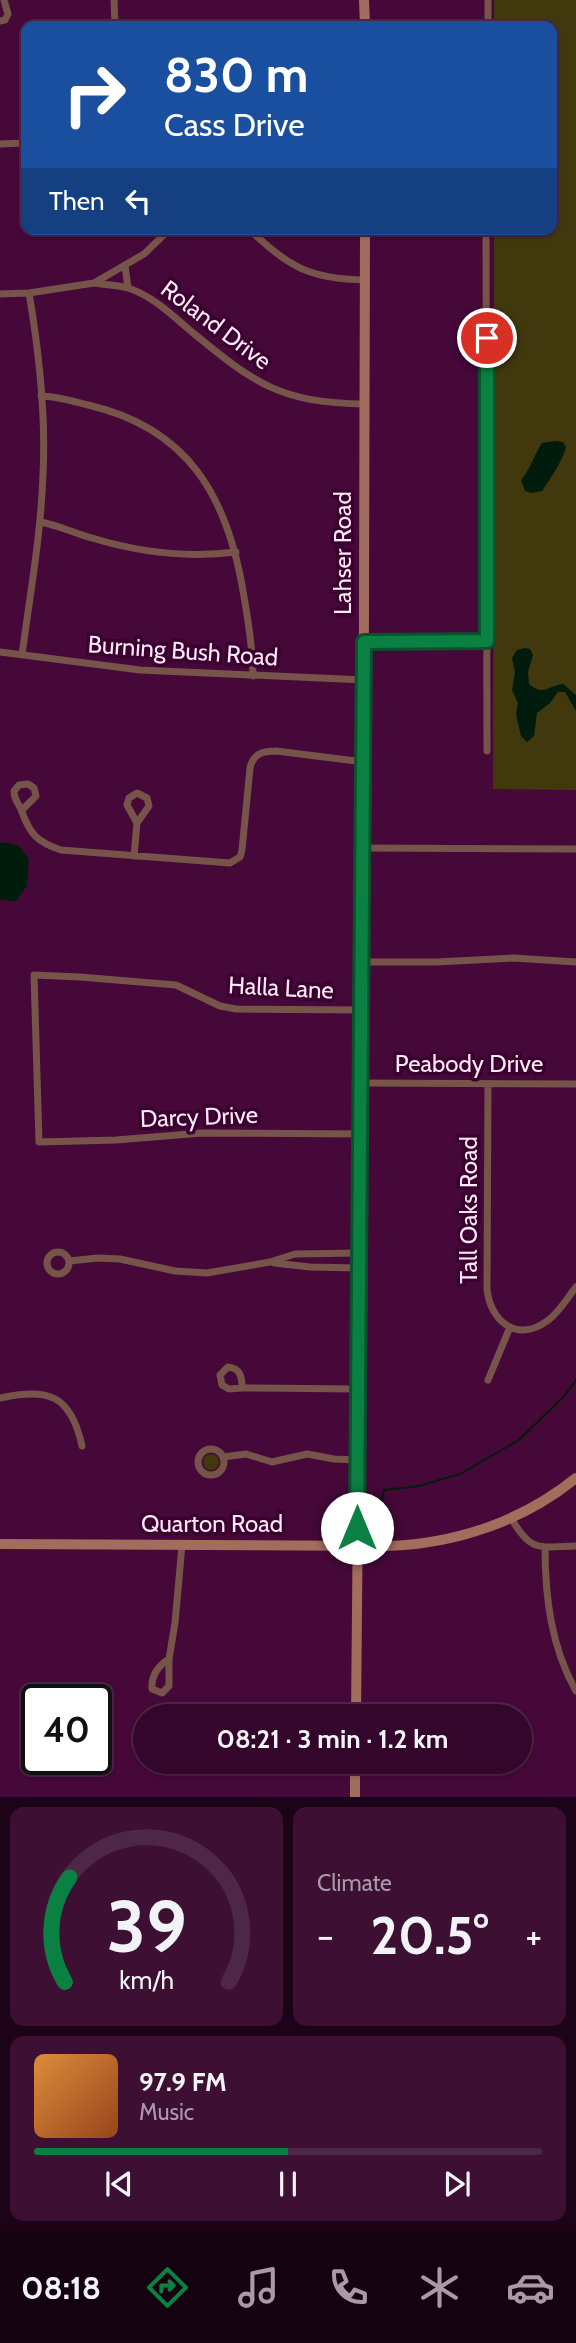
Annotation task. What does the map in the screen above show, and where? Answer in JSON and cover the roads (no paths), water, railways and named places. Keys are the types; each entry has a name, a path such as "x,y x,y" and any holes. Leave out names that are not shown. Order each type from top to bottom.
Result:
{"street":[{"path":"0,21 5,20 8,14 4,0"},
{"path":"114,0 116,21"},
{"path":"364,0 365,21"},
{"path":"488,0 488,21"},
{"path":"0,144 21,143"},
{"path":"0,294 29,293 94,283 144,254 164,235"},
{"path":"255,235 280,258 305,271 340,279 365,280"},
{"name":"Lahser Road","path":"356,1704 363,962 365,235"},
{"path":"486,235 487,751"},
{"name":"Roland Drive","path":"125,266 128,288"},
{"name":"Roland Drive","path":"94,283 128,288 158,303 233,365 266,386 311,401 365,404"},
{"path":"22,654 40,522 44,456 41,396 29,293"},
{"path":"41,396 117,412 168,442 192,465 221,510 236,552 247,616 253,676"},
{"path":"40,522 144,550 193,555 236,552"},
{"path":"364,642 487,641"},
{"name":"Burning Bush Road","path":"0,652 121,668 364,680"},
{"path":"22,810 24,821 34,835 53,848 70,852 224,863 236,861 242,850 250,768 252,760 261,753 286,751 364,762"},
{"path":"134,856 137,823"},
{"path":"363,848 576,849"},
{"path":"363,962 521,958 576,962"},
{"name":"Halla Lane","path":"38,1142 34,975 80,976 176,985 212,1003 236,1009 362,1010"},
{"name":"Peabody Drive","path":"362,1083 576,1084"},
{"name":"Tall Oaks Road","path":"488,1084 487,1289 493,1312 510,1327"},
{"name":"Darcy Drive","path":"38,1142 116,1140 202,1133 361,1134"},
{"path":"69,1261 120,1259 167,1270 197,1273 219,1272 295,1255 359,1253"},
{"path":"270,1262 310,1267 359,1268"},
{"path":"488,1380 510,1327 528,1329 548,1321 576,1287"},
{"path":"242,1388 358,1389"},
{"path":"0,1398 35,1392 55,1399 75,1421 82,1446"},
{"path":"223,1457 246,1454 272,1462 307,1454 358,1460"},
{"name":"Quarton Road","path":"0,1544 403,1545 444,1540 484,1529 539,1503 576,1478"},
{"path":"511,1518 527,1542 545,1547 576,1546"},
{"path":"169,1659 176,1623 182,1545"},
{"path":"545,1547 547,1592 554,1633 558,1651 576,1691"},
{"path":"355,1774 355,1797"}],"waterway":[{"path":"381,1506 384,1490 419,1486 460,1474 519,1440 564,1396 576,1380"}]}
